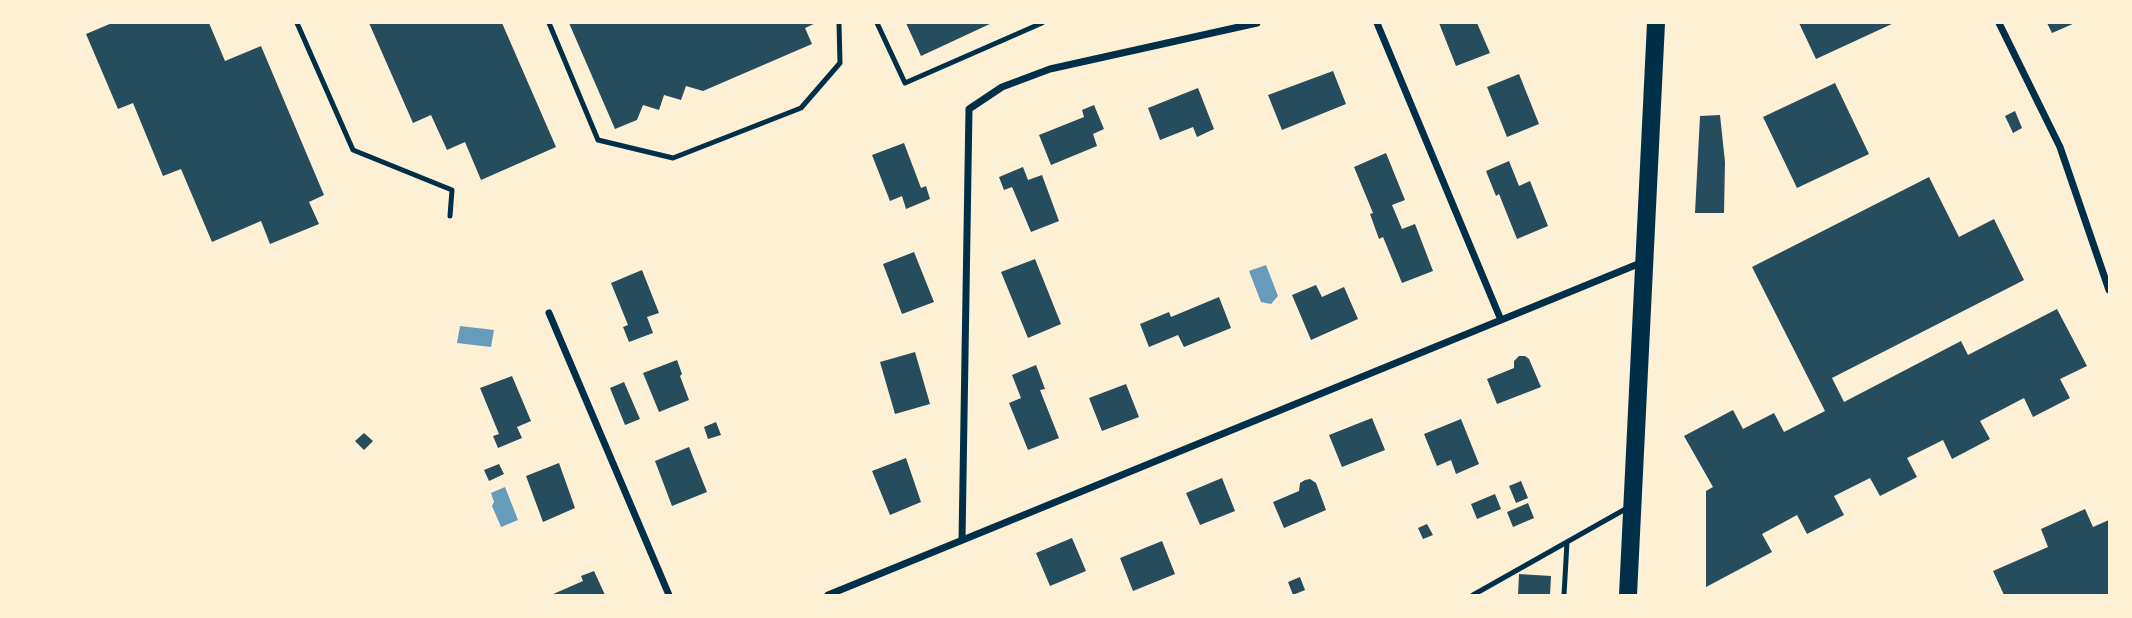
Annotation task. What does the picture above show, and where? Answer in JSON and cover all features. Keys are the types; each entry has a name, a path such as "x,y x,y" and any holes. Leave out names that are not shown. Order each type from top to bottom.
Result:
{"main road":[{"path":"1628,595 1656,23"}],"street":[{"path":"962,540 969,109 1002,87 1050,69 1258,23"},
{"path":"1377,23 1501,320"},
{"path":"1999,23 2060,147 2109,290"},
{"path":"828,595 1643,261"},
{"path":"550,313 669,595"}],"lane":[{"path":"297,23 353,150 452,190 450,216"},
{"path":"549,23 598,140 673,158 802,108 840,63 839,23"},
{"path":"877,23 905,83 1042,23"},
{"path":"1473,595 1632,506"},
{"path":"1563,595 1567,542"}],"water":[{"path":"1266,265 1278,296 1271,304 1261,302 1249,271"},
{"path":"460,326 494,330 491,347 457,343"},
{"path":"505,487 518,520 501,527 492,506 494,502 491,493"}],"building":[{"path":"112,23 209,23 225,61 261,46 324,195 309,202 319,224 270,244 261,221 212,242 181,169 163,176 133,103 118,109 86,34"},
{"path":"369,23 502,23 556,147 481,180 465,142 447,150 431,115 413,123"},
{"path":"569,23 816,23 805,28 812,44 703,91 686,86 681,100 664,95 659,110 643,105 637,120 615,129"},
{"path":"906,23 992,23 921,56"},
{"path":"1439,23 1477,23 1490,53 1456,66"},
{"path":"1799,23 1894,23 1816,59"},
{"path":"2047,23 2075,23 2052,33"},
{"path":"1333,71 1346,104 1282,130 1268,95"},
{"path":"1519,74 1539,124 1507,137 1487,87"},
{"path":"1835,83 1869,154 1797,188 1763,117"},
{"path":"1198,88 1214,129 1197,137 1193,127 1160,140 1148,108"},
{"path":"1094,105 1104,129 1093,134 1097,146 1051,165 1039,135 1084,117 1082,110"},
{"path":"2015,111 2022,128 2013,133 2005,116"},
{"path":"1720,115 1725,162 1724,213 1695,213 1700,116"},
{"path":"904,143 921,188 926,186 930,199 906,209 902,196 890,201 872,155"},
{"path":"1386,153 1405,200 1392,205 1402,229 1415,224 1433,271 1402,283 1383,237 1379,239 1370,214 1373,213 1354,167"},
{"path":"1509,161 1519,186 1530,181 1548,226 1517,239 1499,194 1496,196 1486,171"},
{"path":"1023,167 1028,180 1042,175 1059,221 1031,232 1012,187 1004,190 999,177"},
{"path":"1929,177 1959,237 1994,219 2024,280 1832,378 1844,402 1961,341 1968,355 2057,309 2087,366 2060,379 2070,398 2033,417 2024,398 1980,421 1990,439 1952,459 1943,440 1907,458 1917,477 1880,496 1870,478 1834,496 1844,515 1807,534 1797,515 1762,534 1772,552 1706,587 1706,491 1713,487 1684,436 1733,410 1743,429 1774,413 1784,432 1825,411 1752,267"},
{"path":"914,252 934,302 902,314 883,264"},
{"path":"1035,259 1061,324 1028,338 1001,272"},
{"path":"642,270 659,313 647,317 653,333 629,342 623,327 628,325 611,283"},
{"path":"1316,285 1322,297 1344,287 1358,319 1311,340 1292,295"},
{"path":"1219,297 1231,328 1184,347 1178,335 1149,347 1140,324 1169,312 1171,317"},
{"path":"915,352 930,404 895,414 880,362"},
{"path":"1519,356 1529,359 1541,387 1497,404 1487,379 1514,368 1514,361"},
{"path":"677,360 689,400 659,412 643,373"},
{"path":"1036,365 1045,389 1040,390 1059,438 1028,450 1009,403 1021,398 1012,375"},
{"path":"512,376 531,421 517,427 522,438 498,448 493,436 499,434 480,388"},
{"path":"624,382 640,419 625,425 610,388"},
{"path":"1126,384 1139,417 1102,431 1089,398"},
{"path":"1372,418 1385,450 1342,467 1329,435"},
{"path":"1461,419 1479,464 1456,474 1451,460 1437,466 1424,434"},
{"path":"716,422 721,435 708,439 704,427"},
{"path":"364,433 373,441 364,450 355,441"},
{"path":"689,447 707,492 672,506 655,461"},
{"path":"906,458 921,502 890,515 872,471"},
{"path":"559,463 575,508 543,522 526,476"},
{"path":"499,464 504,474 489,481 484,470"},
{"path":"1222,478 1235,511 1200,525 1186,493"},
{"path":"1310,479 1316,483 1326,510 1284,528 1273,502 1299,491 1300,483"},
{"path":"1521,481 1528,498 1516,503 1509,486"},
{"path":"1495,494 1501,509 1477,519 1471,504"},
{"path":"1528,503 1534,518 1513,527 1507,512"},
{"path":"2085,509 2093,527 2109,520 2109,595 2004,595 1993,571 2048,547 2041,529"},
{"path":"1427,524 1433,535 1423,539 1418,528"},
{"path":"1072,538 1086,571 1050,586 1036,553"},
{"path":"1162,541 1175,574 1133,591 1120,558"},
{"path":"594,571 605,595 551,595 583,581 581,576"},
{"path":"1519,574 1551,576 1550,595 1518,595"},
{"path":"1300,577 1305,590 1293,595 1288,582"}]}
